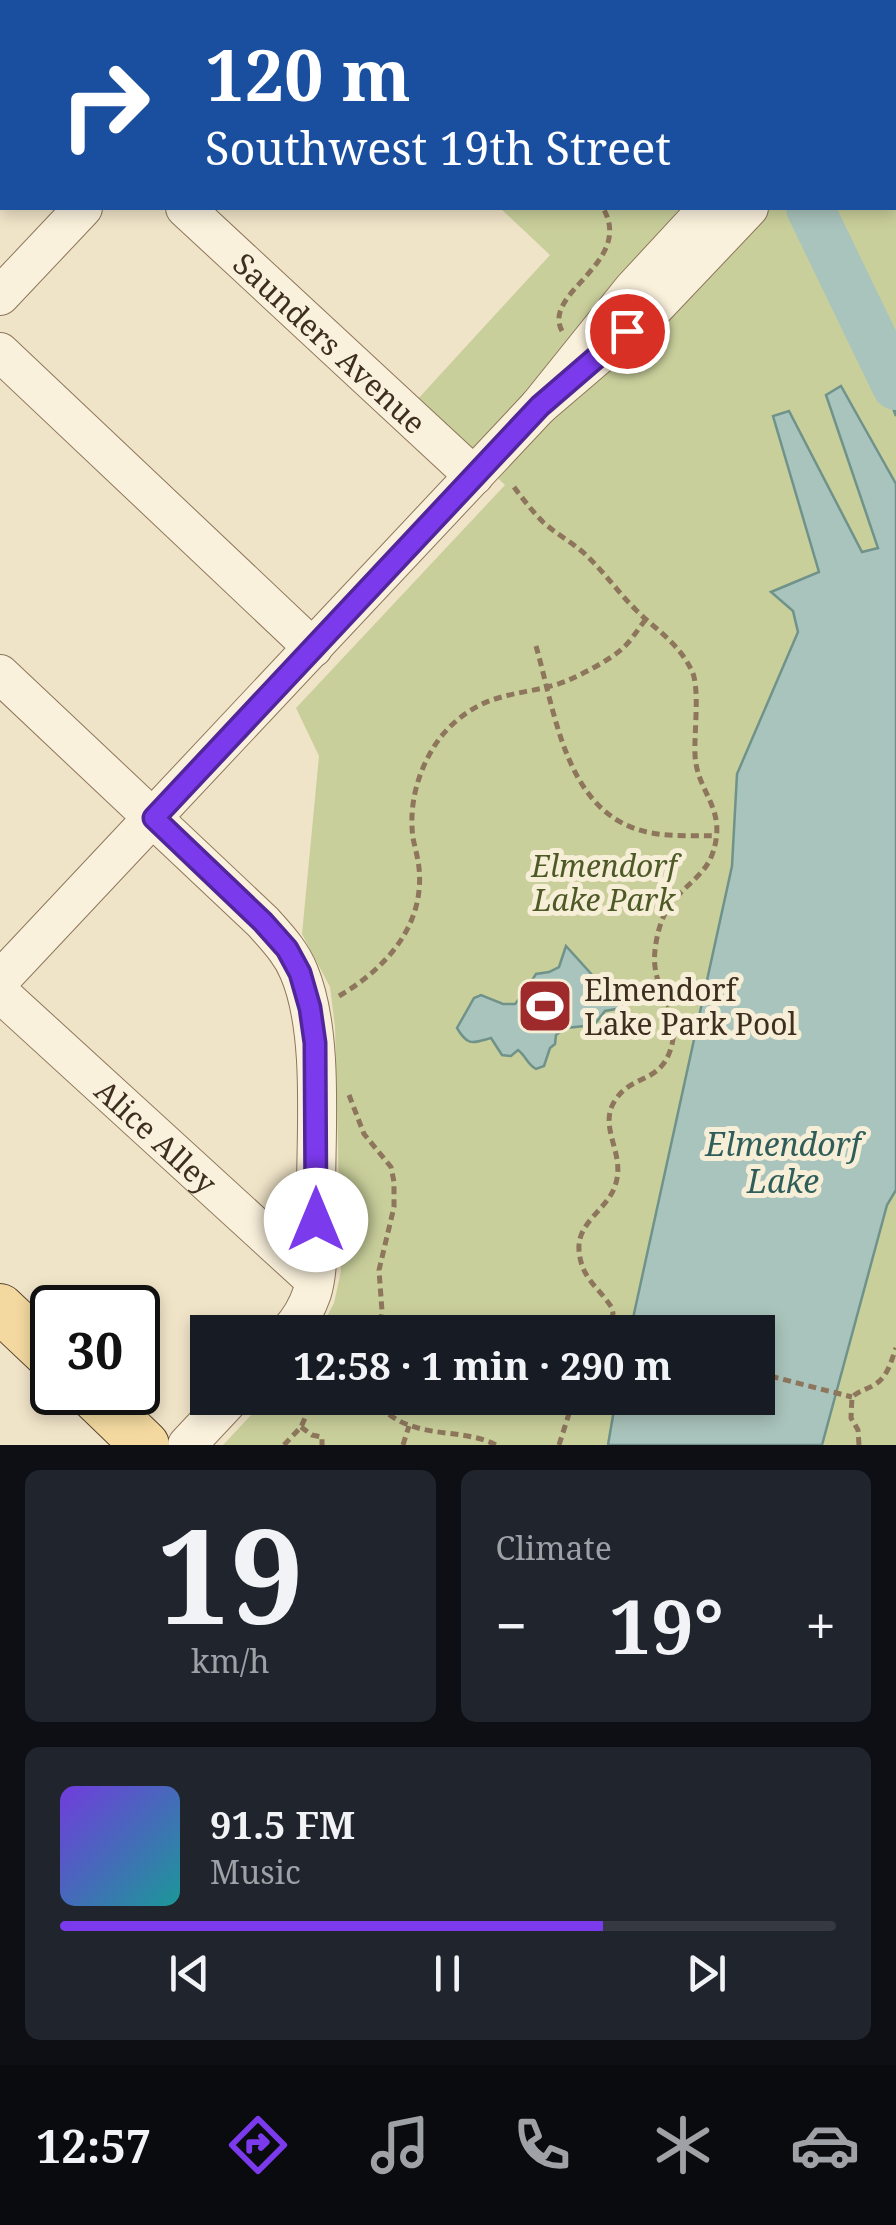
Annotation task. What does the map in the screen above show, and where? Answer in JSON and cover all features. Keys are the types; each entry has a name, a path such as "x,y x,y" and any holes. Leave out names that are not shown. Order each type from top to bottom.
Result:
{"main road":[{"path":"0,1308 30,1336"},
{"path":"114,1415 145,1445"}],"street":[{"path":"0,296 81,210"},
{"name":"Saunders Avenue","path":"188,210 474,476"},
{"path":"0,980 540,406 633,289 721,215"},
{"path":"0,352 314,648"},
{"path":"0,674 263,922 287,949 300,973 315,1043 316,1255 313,1291 302,1315"},
{"name":"Alice Alley","path":"0,993 314,1280"},
{"path":"187,1445 215,1415"}],"path":[{"path":"567,338 559,326 558,315 605,250 609,218 603,210"},
{"path":"514,487 544,523 591,560 676,645 694,674 695,757 717,820 714,852 709,862 671,904 656,937 654,969 673,1014 675,1037 657,1072 623,1089 610,1108 610,1132 618,1168 616,1186 585,1225 580,1238 578,1250 586,1276 613,1315"},
{"path":"336,998 374,974 407,932 420,887 413,835 414,793 432,750 445,731 493,699 568,680 622,649 646,619"},
{"path":"536,646 560,740 599,807 608,816 653,833 715,836"},
{"path":"344,1088 364,1134 391,1167 394,1182 394,1207 379,1270 381,1315"},
{"path":"775,1377 848,1396 880,1380 896,1348"},
{"path":"848,1396 859,1445"},
{"path":"284,1445 306,1415"},
{"path":"390,1415 409,1426 496,1445"},
{"path":"559,1445 569,1415"},
{"path":"403,1445 409,1426"},
{"path":"301,1427 322,1437 322,1445"}],"green space":[{"name":"Elmendorf Lake Park","path":"502,210 896,210 896,1445 223,1445 251,1415 775,1415 775,1315 328,1315 341,1271 335,1027 330,987 302,934 319,756 296,708 505,485 416,401 550,255"}],"water":[{"path":"896,365 896,416 878,371"},
{"name":"Elmendorf Lake","path":"841,386 896,484 896,1190 887,1205 822,1445 608,1445 613,1415 775,1415 775,1315 634,1315 732,866 737,774 798,632 793,611 771,592 819,572 773,416 789,411 862,552 878,548 826,395"},
{"name":"Elmendorf Lake Park Pool","path":"566,946 622,1008 605,1011 594,1025 566,1028 556,1035 544,1066 536,1069 518,1050 511,1056 502,1055 491,1038 475,1042 464,1038 457,1028 474,998 481,995 503,1004 515,1004 536,974 559,967"}],"waterway":[{"path":"811,210 896,386"}],"place":[{"name":"Elmendorf Lake Park Pool","path":"545,1006"}],"route":[{"path":"316,1220 315,1043 300,973 287,949 263,922 154,818 540,406 627,331"}]}
